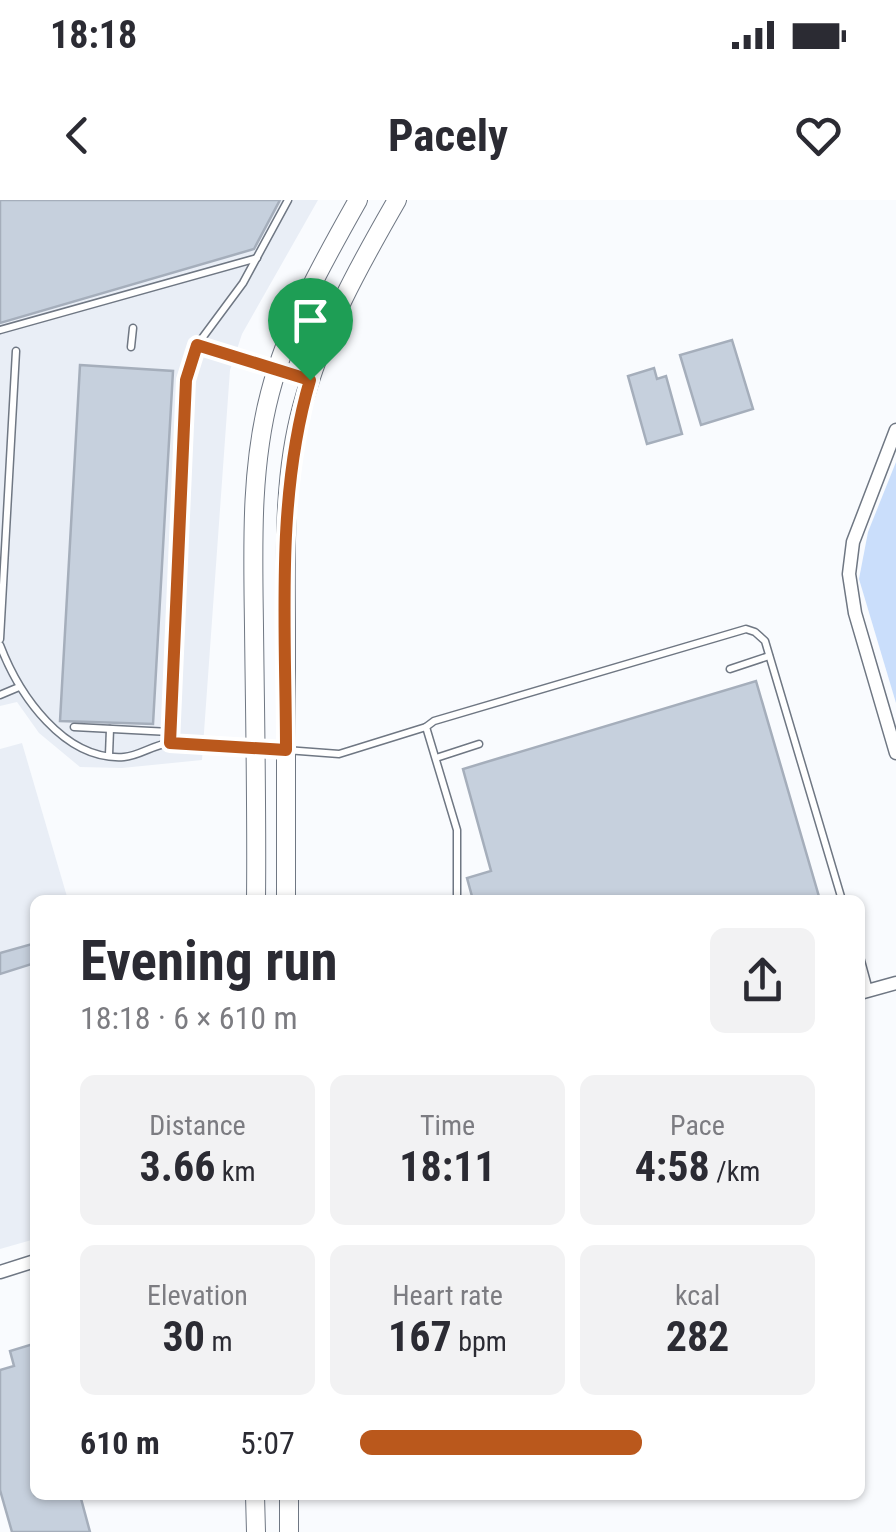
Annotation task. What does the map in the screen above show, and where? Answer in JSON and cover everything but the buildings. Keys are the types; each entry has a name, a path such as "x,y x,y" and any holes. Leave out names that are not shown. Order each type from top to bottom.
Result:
{"main road":[{"path":"256,895 254,507 258,450 276,371 306,299 358,200"},
{"path":"286,895 288,502 295,439 310,380 346,292 397,200"},
{"path":"276,371 310,380"},
{"path":"255,749 286,750"},
{"path":"255,1500 256,1532"},
{"path":"288,1500 289,1532"}],"street":[{"path":"896,430 854,542 849,574 859,628 896,753"},
{"path":"865,991 896,983"},
{"path":"0,1272 30,1263"}],"lane":[{"path":"170,743 186,380 197,345 243,284 288,200"},
{"path":"0,330 257,258"},
{"path":"131,347 133,328"},
{"path":"197,345 276,371"},
{"path":"16,351 0,642 19,687 44,718 78,748 126,757 170,743 255,749"},
{"path":"286,750 339,754 426,727 434,721 746,629 765,641 841,895"},
{"path":"730,669 769,656"},
{"path":"0,695 19,687"},
{"path":"426,727 457,830 457,895"},
{"path":"74,728 170,732"},
{"path":"109,756 110,729"},
{"path":"436,758 480,744"}],"shaded area":[{"path":"0,200 318,200 242,334 230,370 202,760 122,768 80,767 39,733 17,702 0,706"},
{"path":"896,462 896,703 859,579 868,532"},
{"path":"22,743 67,895 30,895 30,1240 0,1249 0,749"}],"route":[{"path":"197,345 310,380 290,470 286,750 170,743 186,380 197,345"}]}
